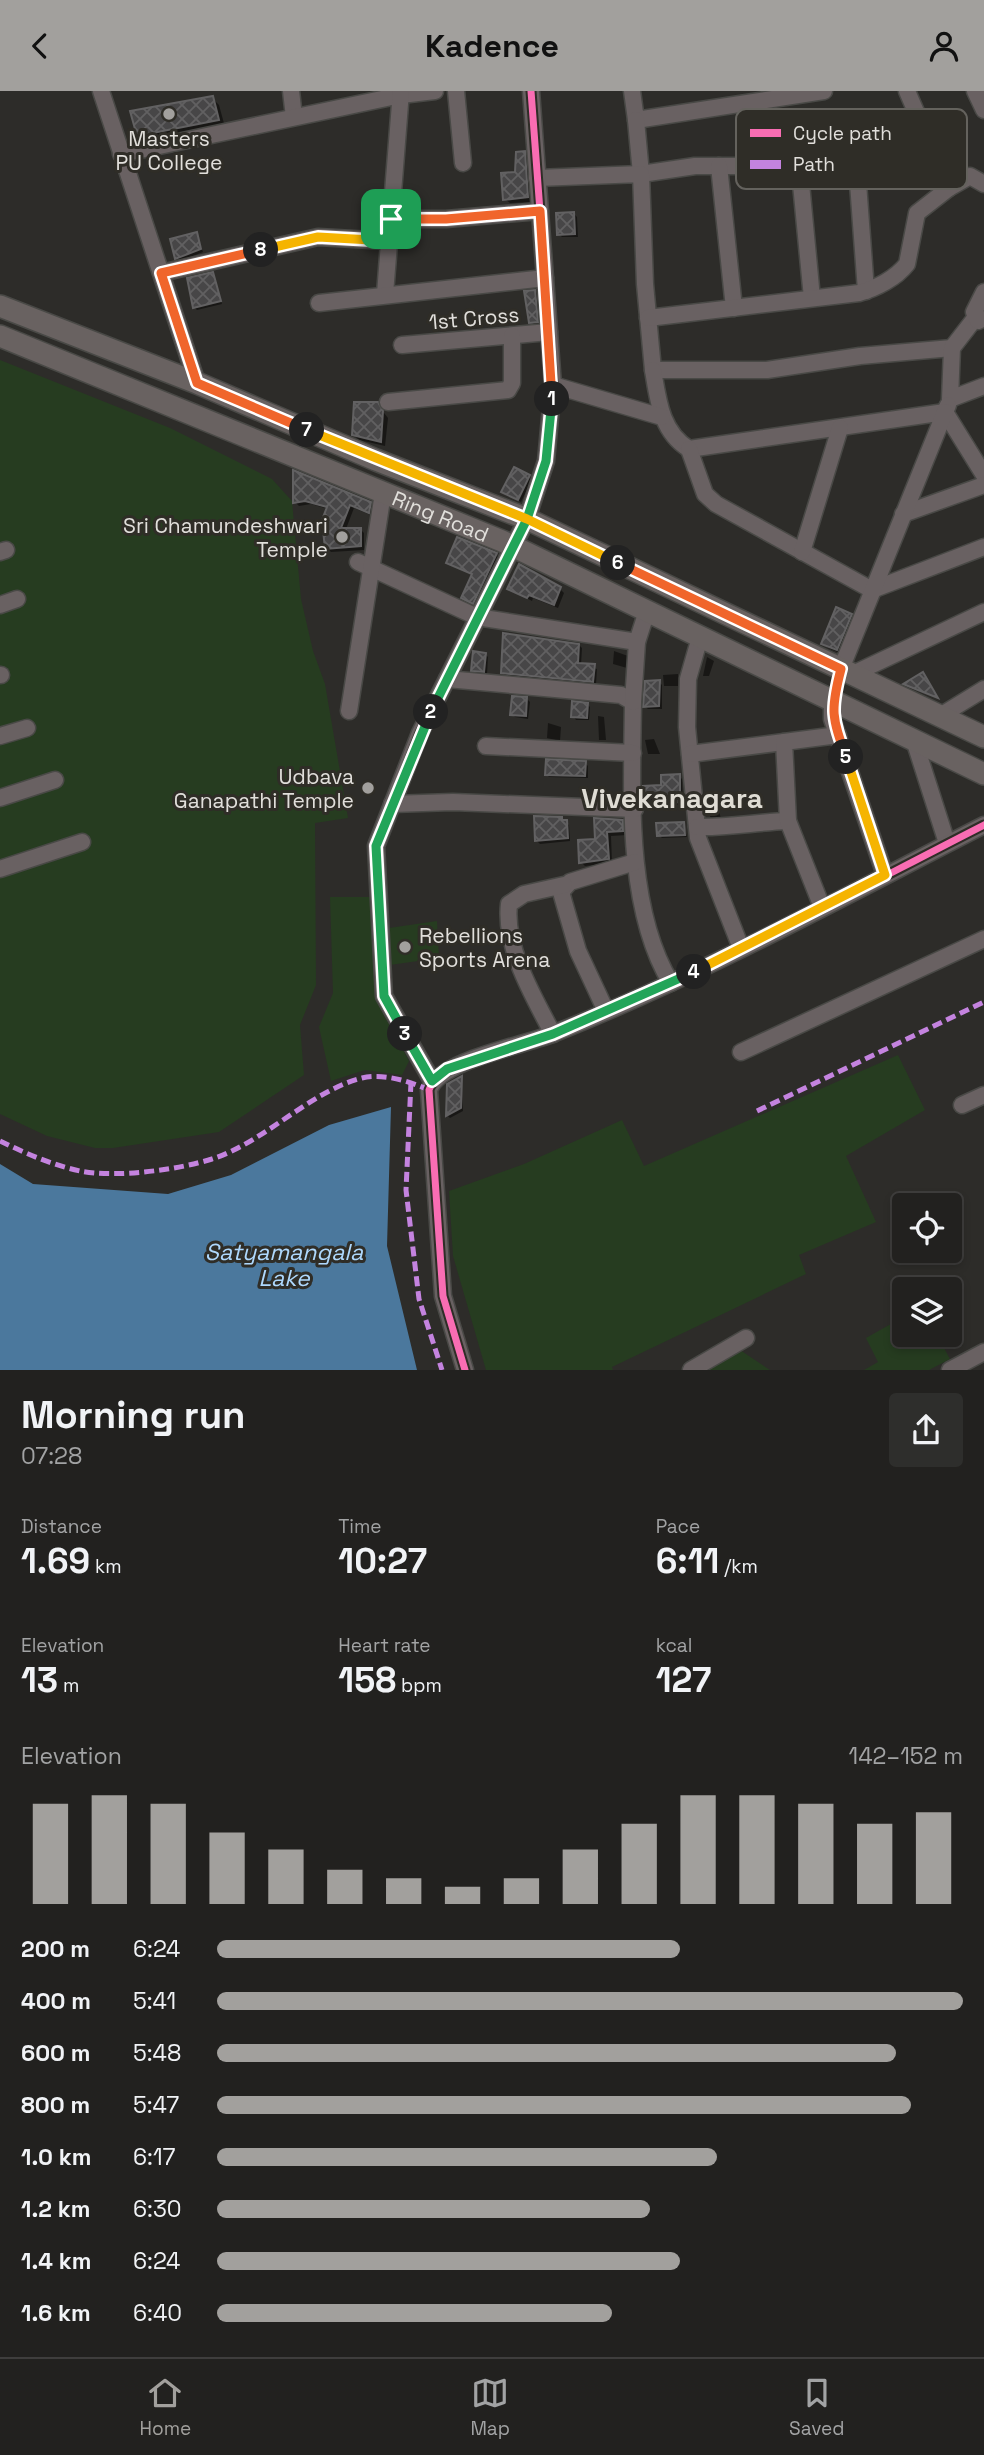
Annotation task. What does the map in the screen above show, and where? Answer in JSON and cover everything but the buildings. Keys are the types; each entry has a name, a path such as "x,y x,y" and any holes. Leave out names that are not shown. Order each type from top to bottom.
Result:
{"main road":[{"name":"Ring Road","path":"0,306 197,383 376,460 527,519 984,737"},
{"name":"Ring Road","path":"0,336 512,546 984,774"},
{"path":"185,413 197,383"},
{"path":"832,701 847,671"}],"street":[{"path":"101,91 197,383"},
{"path":"291,91 294,117"},
{"path":"121,153 401,93 435,91"},
{"path":"456,91 463,163"},
{"path":"432,1081 384,996 376,846 420,733 527,519 546,461 553,385 531,91"},
{"path":"632,91 641,174 653,370 662,417 681,445 689,449 840,428 947,406 984,386"},
{"path":"636,120 824,91"},
{"path":"906,91 913,109"},
{"path":"975,91 984,110"},
{"path":"385,294 401,93"},
{"path":"537,178 641,174 695,166 736,165"},
{"path":"719,166 734,308"},
{"path":"967,178 970,176 984,184"},
{"path":"802,189 812,298"},
{"path":"858,189 866,291"},
{"path":"648,318 866,291 902,270 907,264 917,213 948,189"},
{"path":"391,219 446,219 540,211"},
{"path":"161,273 318,237 389,241"},
{"path":"319,303 544,278"},
{"path":"847,671 873,590 947,406 952,348 980,318 974,312 984,292"},
{"name":"1st Cross","path":"402,345 549,331"},
{"path":"388,402 508,390 512,383 512,336"},
{"path":"653,370 767,370 860,356 952,348"},
{"path":"553,385 662,417"},
{"path":"947,406 984,475"},
{"path":"802,552 840,428"},
{"path":"689,449 705,494 716,504 873,590 984,547"},
{"path":"904,514 984,485"},
{"path":"349,711 365,565 383,493"},
{"path":"365,565 477,617 637,642"},
{"path":"0,605 18,599"},
{"path":"647,611 637,642 634,702 635,862 652,948 671,983"},
{"path":"847,671 984,613"},
{"path":"700,636 688,679 690,754 698,838 741,948"},
{"path":"447,679 621,695 634,702"},
{"path":"940,716 984,689"},
{"path":"832,701 832,719 885,875"},
{"path":"0,736 27,728"},
{"path":"690,754 838,735"},
{"path":"914,740 947,843"},
{"path":"784,742 788,821 822,907"},
{"path":"486,746 633,753"},
{"path":"0,798 55,780"},
{"path":"392,804 453,802 635,809"},
{"path":"697,827 731,828 755,822 788,821"},
{"path":"465,1370 443,1296 429,1090 432,1081 447,1069 553,1034 671,983 984,825"},
{"path":"0,869 82,842"},
{"path":"553,1034 514,951 509,904 524,894 564,885 635,862"},
{"path":"564,885 561,892 578,951 606,1011"},
{"path":"741,1052 984,939"},
{"path":"962,1105 984,1095"},
{"path":"691,1370 746,1338"},
{"path":"950,1370 984,1352"}],"green space":[{"path":"0,360 170,428 272,479 292,501 301,599 313,651 325,684 348,818 315,823 316,985 300,1025 304,1075 219,1132 113,1148 95,1148 47,1136 0,1114"},
{"path":"330,897 370,897 380,1008 409,1061 402,1075 365,1070 331,1081 319,1027 333,993"},
{"path":"437,921 439,958 390,965 389,928"},
{"path":"898,1055 925,1110 846,1156 876,1222 799,1255 806,1274 612,1367 613,1370 486,1370 453,1256 449,1191 524,1164 622,1120 644,1166"},
{"path":"892,1323 892,1347 944,1347 950,1359 929,1370 864,1370 878,1362 866,1338"},
{"path":"740,1350 770,1370 709,1370"}],"water":[{"name":"Satyamangala Lake","path":"391,1107 387,1246 417,1370 0,1370 0,1164 33,1184 168,1194 231,1175 329,1125"}],"marked path":[{"path":"757,1111 984,1002"},
{"path":"0,1141 39,1158 80,1171 111,1174 146,1172 198,1163 232,1151 324,1094 362,1078 396,1079 429,1090"},
{"path":"411,1082 406,1190 419,1299 442,1370"}],"cycle path":[{"path":"432,1081 384,996 376,846 420,733 527,519 546,461 553,385 531,91"},
{"path":"465,1370 443,1296 429,1090 436,1079 466,1062 555,1033 665,986 984,825"}],"place":[{"name":"Masters PU College","path":"169,114"},
{"name":"Sri Chamundeshwari Temple","path":"342,537"},
{"name":"Udbava Ganapathi Temple","path":"368,788"},
{"name":"Rebellions Sports Arena","path":"405,947"}],"district":[{"name":"Vivekanagara","path":"672,798"}],"route":[{"path":"391,219 389,241 318,237 161,273 197,383 376,460 527,519 841,669 832,701 832,719 885,875 682,978 553,1034 447,1069 432,1081 384,996 376,846 420,733 527,519 546,461 553,385 540,211 446,219 391,219"}]}
